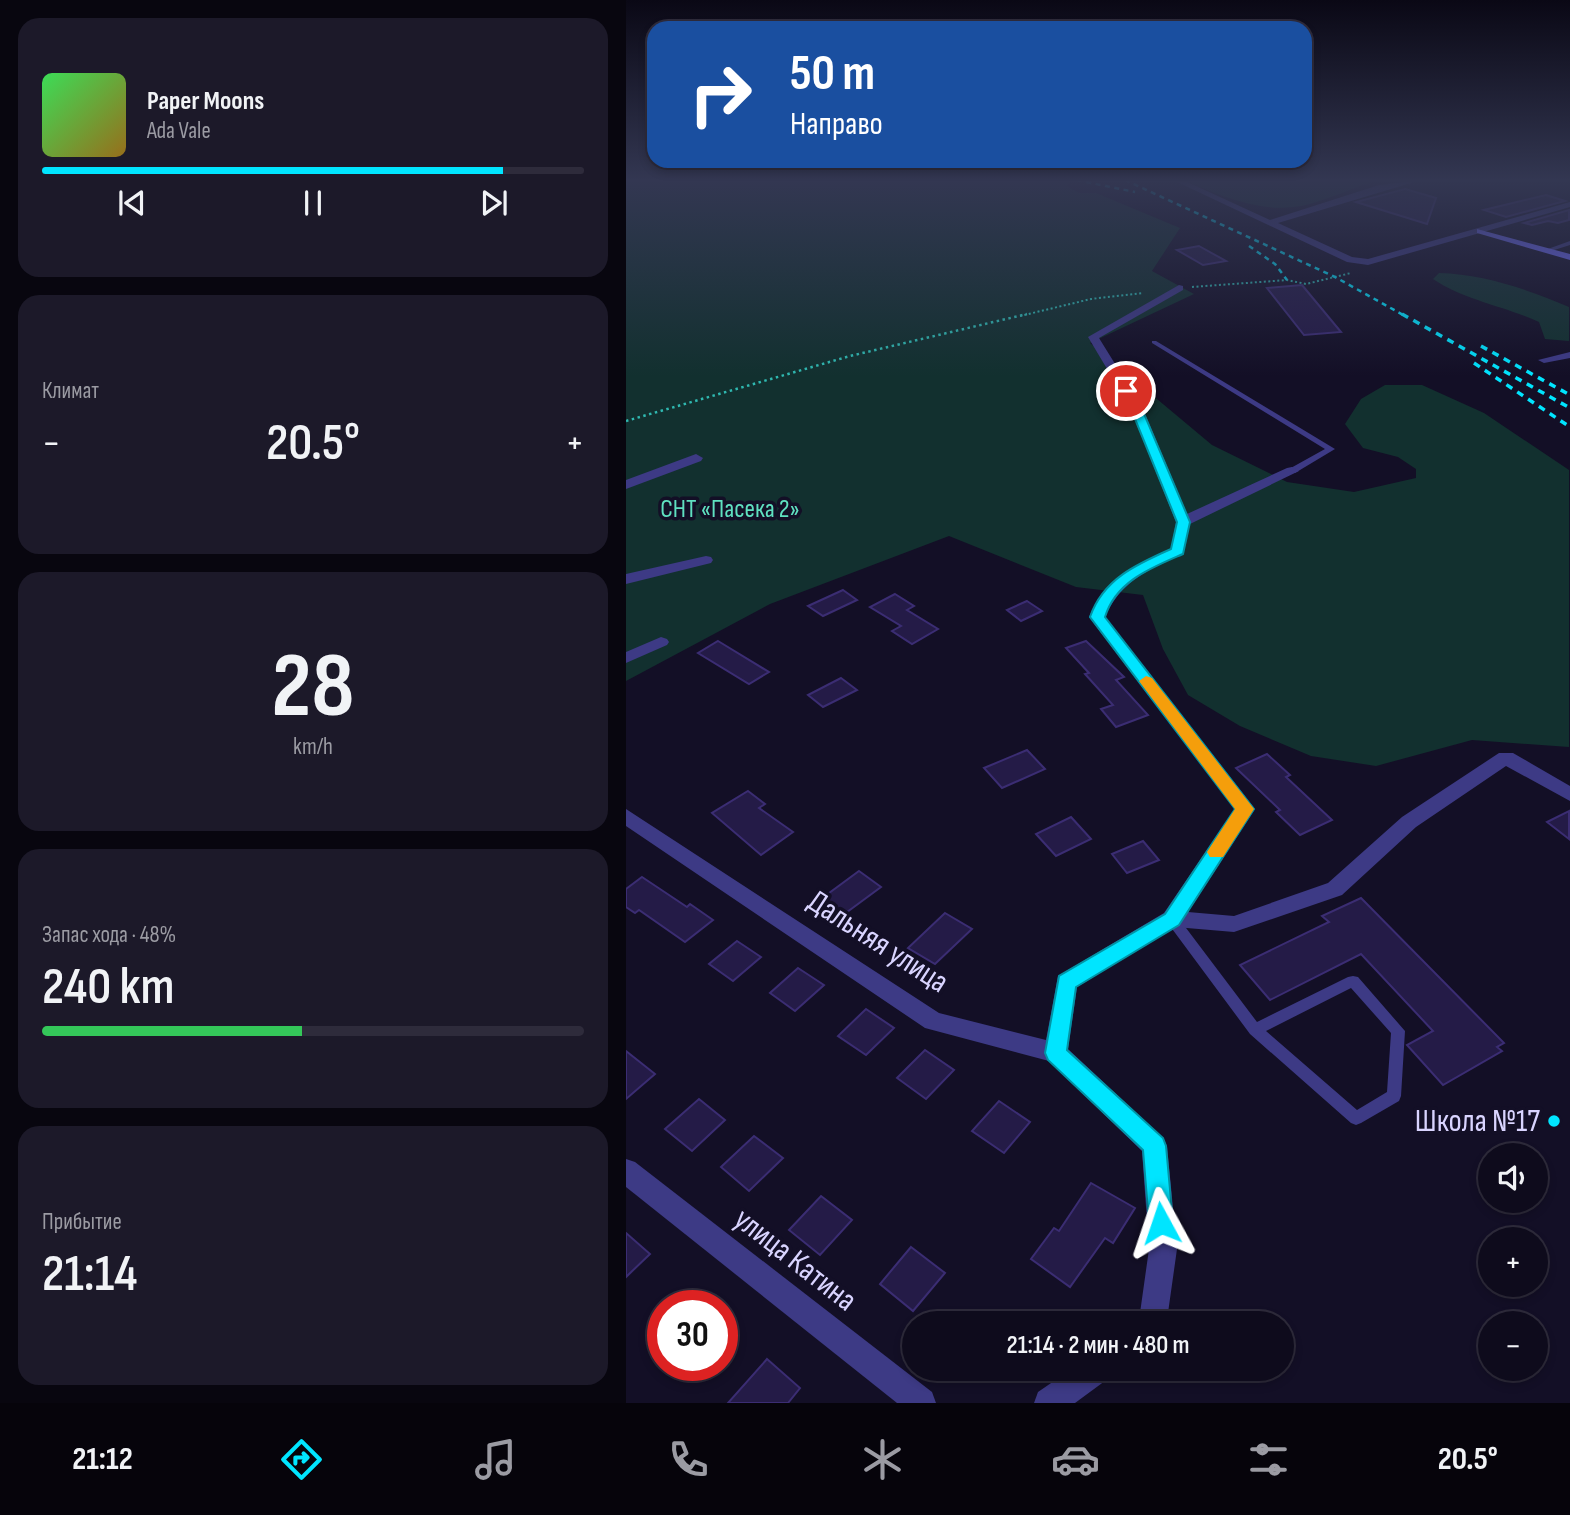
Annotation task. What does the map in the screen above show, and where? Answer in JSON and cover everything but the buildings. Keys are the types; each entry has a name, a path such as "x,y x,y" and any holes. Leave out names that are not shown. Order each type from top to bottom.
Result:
{"street":[{"path":"1320,245 1350,260 1368,262 1426,245"},
{"path":"1533,245 1569,257"},
{"path":"1055,1053 1066,982 1172,919 1245,809 1097,617 1102,602 1134,570 1178,551 1183,522 1136,409 1093,337 1179,288"},
{"path":"1544,360 1569,355"},
{"path":"626,485 696,458"},
{"path":"1183,522 1227,499 1292,471"},
{"path":"626,579 706,560"},
{"path":"626,658 661,642"},
{"path":"1172,919 1234,924 1335,889 1409,822 1506,757 1569,795"},
{"name":"Дальняя улица","path":"626,816 933,1021 1055,1053 1154,1146 1163,1249 1154,1311"},
{"name":"улица Катина","path":"626,1171 921,1403"},
{"path":"1049,1403 1080,1381"}],"lane":[{"path":"1548,250 1562,245"},
{"path":"1154,342 1331,449 1292,471"},
{"path":"1172,919 1255,1030 1356,1118 1394,1096 1398,1031 1353,981 1255,1030"}],"path":[{"path":"626,421 850,356 1092,299 1179,288 1287,280 1306,284 1374,268 1368,262"}],"green space":[{"name":"СНТ «Пасека 2»","path":"626,245 1169,245 1152,271 1194,294 1090,343 1212,445 1287,482 1354,492 1416,478 1416,469 1398,457 1363,448 1345,424 1361,399 1385,385 1422,385 1484,413 1569,470 1569,747 1472,740 1376,766 1311,756 1240,726 1188,695 1163,649 1143,595 1076,587 949,536 770,604 626,681"},
{"path":"1439,273 1473,276 1506,284 1569,307 1569,341 1545,339 1539,322 1445,286 1433,279"}],"railway":[{"path":"1267,245 1335,277 1405,316"},
{"path":"1249,246 1275,264 1287,280"},
{"path":"1402,314 1570,408"},
{"path":"1481,346 1570,395"},
{"path":"1474,363 1570,427"}],"slow traffic":[{"path":"1146,681 1245,809 1216,852"}],"place":[{"name":"Школа №17","path":"1554,1121"}],"route":[{"path":"1126,391 1183,522 1178,551 1134,570 1102,602 1097,617 1245,809 1172,919 1066,982 1055,1053 1154,1146 1161,1223"}]}
